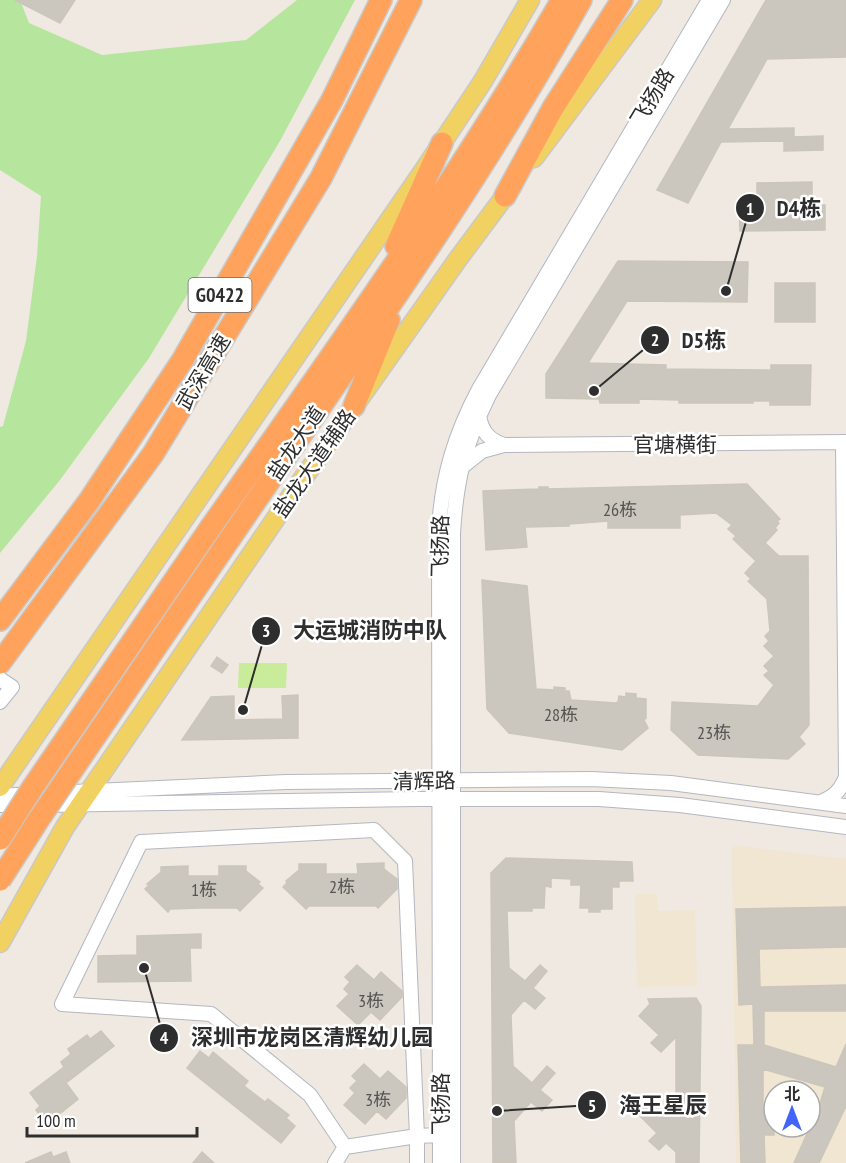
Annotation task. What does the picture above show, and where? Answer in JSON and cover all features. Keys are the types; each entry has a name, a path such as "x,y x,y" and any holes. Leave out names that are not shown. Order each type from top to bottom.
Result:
{"highway":[{"name":"武深高速","path":"0,620 89,501 183,362 332,100 381,0"},
{"name":"武深高速","path":"0,663 153,454 321,178 411,0"},
{"name":"盐龙大道","path":"0,839 33,787 211,527 375,294 473,148 562,0"},
{"name":"盐龙大道","path":"0,880 498,142 581,0"},
{"path":"505,196 553,108 622,0"},
{"path":"375,294 442,143"},
{"path":"354,405 405,281"}],"main road":[{"path":"0,787 442,143 483,81 530,0"},
{"name":"盐龙大道辅路","path":"0,943 65,827 354,405 458,259 652,0"}],"street":[{"name":"飞扬路","path":"440,1163 446,799 439,528 443,486 460,426 479,389 709,0"},
{"name":"飞扬路","path":"446,780 456,494 461,467 479,416 489,395 723,0"},
{"path":"479,416 486,434 494,441 504,445"},
{"path":"821,802 834,797 841,789 846,777 844,442"},
{"name":"官塘横街","path":"461,467 482,452 504,445 844,442"},
{"path":"0,679 12,687 0,702"},
{"name":"清辉路","path":"0,805 286,782 630,780 701,786 846,806"},
{"name":"清辉路","path":"0,796 637,801 846,827"},
{"name":"飞扬路","path":"446,799 453,1163"},
{"path":"345,1147 310,1095 211,1014 62,1004 141,842 374,830 405,861 417,1163"},
{"path":"335,1163 345,1147 417,1136 440,1135"}],"shaded area":[{"path":"732,845 846,859 846,1163 736,1163"},
{"path":"635,894 657,894 658,911 695,910 697,986 637,987"}],"green space":[{"path":"0,0 20,0 29,23 102,55 246,40 297,0 355,0 280,141 149,358 60,480 0,553 0,427 3,426 26,341 37,256 41,196 0,170"},
{"path":"239,663 287,663 286,688 238,688"}],"building":[{"path":"15,0 75,0 60,23"},
{"path":"766,0 846,0 846,57 767,59 728,129 794,128 794,137 823,136 823,150 784,151 784,141 721,142 688,203 657,190"},
{"path":"812,182 812,205 825,205 825,230 740,231 739,208 757,207 757,183"},
{"path":"618,261 748,262 747,302 627,301 588,363 666,365 666,369 771,370 771,365 811,365 810,405 770,405 770,401 679,403 679,400 639,399 639,403 600,403 599,399 546,398 546,374"},
{"path":"775,283 815,283 815,322 775,322"},
{"path":"747,484 780,519 775,528 777,530 765,543 779,556 808,556 809,725 799,737 805,744 788,759 698,755 671,730 672,702 758,706 774,685 764,675 769,671 764,666 774,656 764,646 769,641 765,636 770,631 767,599 748,581 751,579 745,573 756,561 733,539 736,536 728,529 732,525 716,513 680,515 680,528 608,528 608,521 569,524 569,526 525,527 527,547 486,550 483,491 539,489 539,487 548,487 548,489"},
{"path":"482,580 527,586 536,689 565,688 565,691 569,691 571,700 616,703 619,696 626,697 626,693 636,694 636,698 646,699 646,718 644,720 648,728 622,750 509,733 487,709"},
{"path":"217,657 228,665 222,673 211,666"},
{"path":"298,695 298,738 182,740 211,697 234,696 234,720 283,719 282,696"},
{"path":"506,858 632,862 633,881 619,881 619,887 612,887 612,909 600,909 600,912 589,912 589,908 580,908 581,885 571,885 571,879 551,878 551,887 545,886 544,908 532,908 532,911 507,911 509,968 525,981 540,965 547,971 533,988 545,998 535,1009 524,1000 511,1015 513,1066 532,1083 547,1066 555,1073 540,1090 552,1100 542,1111 531,1102 514,1121 516,1163 493,1163 491,873"},
{"path":"384,863 384,869 397,879 397,889 378,908 376,906 309,906 306,909 283,887 286,881 299,870 299,864 326,864 326,874 358,874 357,864"},
{"path":"188,866 188,876 219,876 219,866 246,866 246,871 260,882 258,884 263,888 240,911 237,908 199,908 170,909 168,912 145,889 149,885 147,884 161,872 161,867"},
{"path":"846,907 846,947 759,949 760,987 846,985 846,1011 764,1011 764,1045 836,1067 846,1044 846,1106 819,1163 794,1163 805,1139 822,1139 822,1097 825,1087 822,1086 822,1079 797,1079 763,1069 762,1139 764,1139 765,1163 741,1163 738,1045 754,1045 753,1004 739,1005 736,909"},
{"path":"201,934 201,948 190,948 191,981 98,982 98,956 137,955 137,936"},
{"path":"357,965 374,980 381,972 402,991 402,997 380,1020 371,1012 358,1025 337,1006 349,994 344,989 350,982 345,977"},
{"path":"696,998 701,1006 699,1163 676,1163 676,1152 666,1143 659,1150 649,1141 657,1133 637,1113 644,1106 649,1110 653,1106 666,1118 676,1108 676,1037 661,1052 651,1043 659,1035 639,1016 650,1004 648,999"},
{"path":"101,1031 114,1046 66,1083 78,1099 47,1124 36,1110 40,1106 30,1093 64,1067 61,1062 71,1054 68,1049 87,1035 90,1039"},
{"path":"200,1051 209,1058 213,1052 248,1081 244,1086 265,1102 268,1099 289,1115 286,1118 295,1126 281,1143 187,1068"},
{"path":"364,1064 380,1079 388,1071 406,1087 406,1098 386,1119 377,1111 365,1124 344,1105 355,1093 350,1088 357,1081 352,1076"},
{"path":"51,1152 53,1157 66,1152 70,1163 25,1163"},
{"path":"202,1152 214,1163 193,1163"}],"place":[{"name":"D4栋","path":"726,291"},
{"name":"D5栋","path":"594,391"},
{"name":"大运城消防中队","path":"243,710"},
{"name":"深圳市龙岗区清辉幼儿园","path":"144,968"},
{"name":"海王星辰","path":"497,1111"}]}
